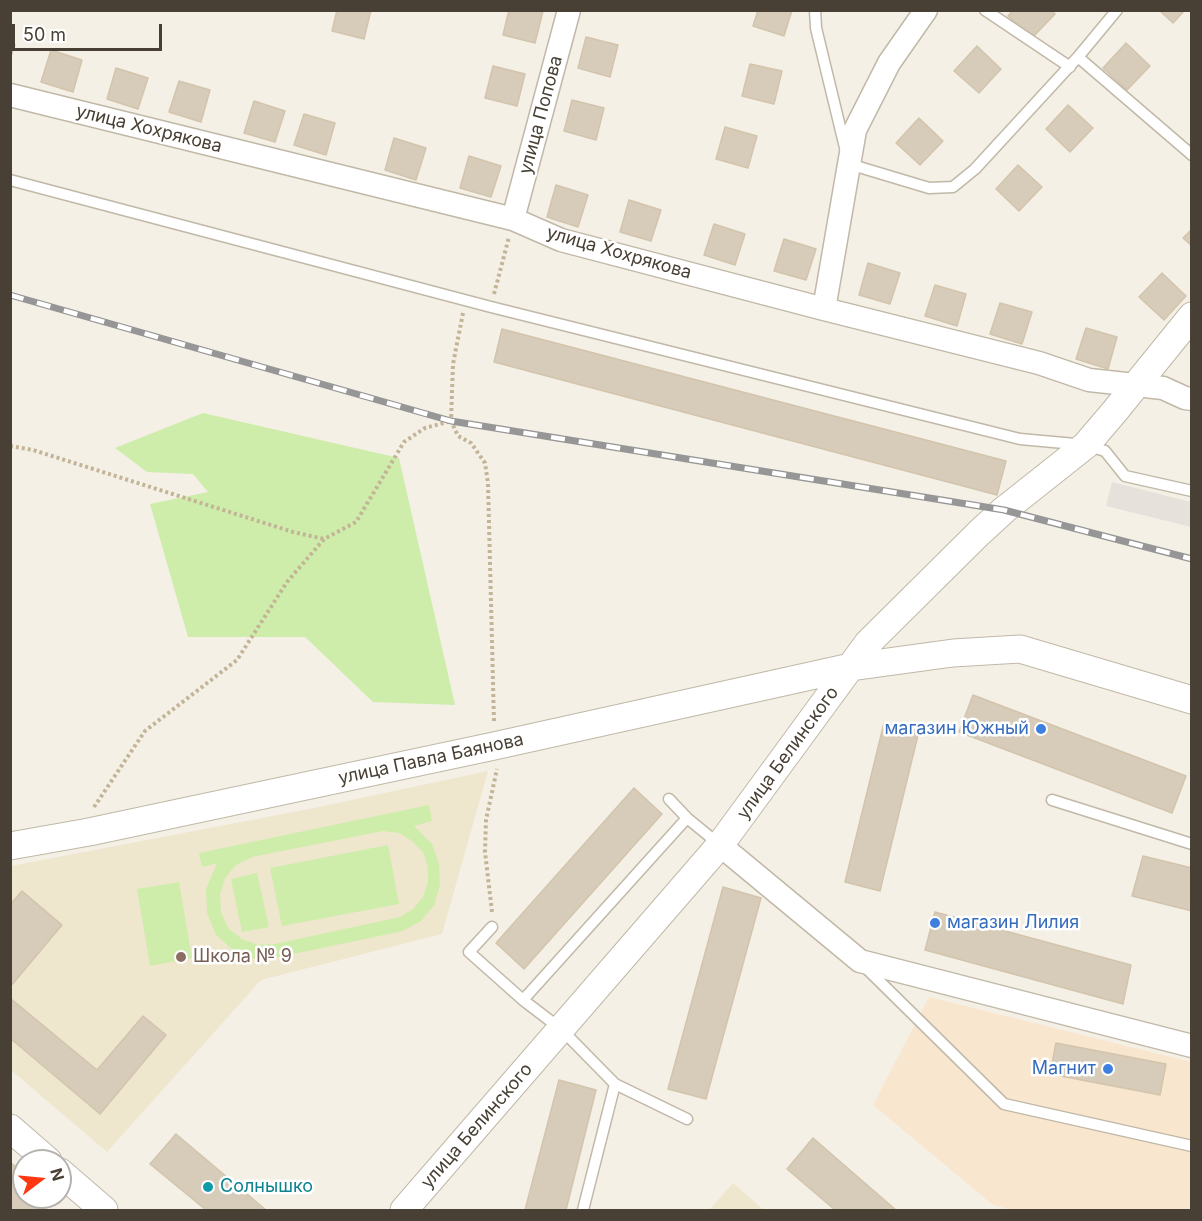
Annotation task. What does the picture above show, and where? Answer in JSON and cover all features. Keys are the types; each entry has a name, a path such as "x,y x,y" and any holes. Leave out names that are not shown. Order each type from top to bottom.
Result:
{"street":[{"name":"улица Попова","path":"513,219 569,10"},
{"path":"824,309 855,130 889,63 926,10"},
{"name":"улица Хохрякова","path":"10,95 513,219 561,240 1039,363 1089,380 1163,388 1191,399"},
{"name":"улица Белинского","path":"404,1210 720,845 868,643 1004,510 1086,445 1191,316"},
{"name":"улица Павла Баянова","path":"10,846 89,832 494,746 851,667 953,653 1020,650 1191,700"},
{"path":"720,845 860,961 1191,1046"},
{"path":"10,1128 34,1149"},
{"path":"72,1182 104,1210"}],"lane":[{"path":"815,10 816,28 849,164 929,189 953,187 975,169 1070,67 1117,10"},
{"path":"985,10 1070,67"},
{"path":"1078,57 1191,155"},
{"path":"10,180 491,307 1020,439 1086,445 1105,451 1125,476 1191,491"},
{"path":"669,799 687,818 720,845"},
{"path":"1052,800 1191,844"},
{"path":"523,1000 687,818"},
{"path":"492,927 469,952 523,1000 561,1029 615,1084 687,1119"},
{"path":"860,961 1004,1104 1191,1146"},
{"path":"583,1210 615,1084"}],"path":[{"path":"491,307 513,219"},
{"path":"465,300 453,364 452,421 458,436 471,443 484,463 488,483 494,746 497,771 486,820 485,852 492,927"},
{"path":"89,832 94,807 145,731 237,660 287,582 324,539 356,522 404,442 425,428 452,421"},
{"path":"10,446 33,450 293,532 324,539"}],"shaded area":[{"path":"1112,482 1191,502 1191,527 1106,506"},
{"name":"Школа № 9","path":"488,771 442,934 261,980 107,1152 11,1070 11,866 314,808"},
{"path":"929,997 1191,1062 1191,1210 1012,1210 993,1205 873,1105"},
{"path":"733,1183 764,1210 709,1210"}],"green space":[{"path":"203,413 399,458 455,705 373,702 305,637 188,637 150,504 208,492 193,474 147,472 115,448"},
{"path":"429,805 432,821 414,826 432,844 439,864 440,885 434,905 421,921 403,931 279,957 256,959 234,951 216,935 207,913 206,889 217,863 202,867 199,853","holes":["383,831 399,833 423,852 428,867 428,882 423,897 413,909 400,917 275,944 258,945 242,939 228,928 221,912 220,895 225,878 236,865 252,857"]},
{"path":"388,845 399,904 282,926 270,868"},
{"path":"257,873 269,927 242,932 231,879"},
{"path":"179,882 192,958 150,966 137,889"}],"building":[{"path":"337,10 371,10 364,39 332,31"},
{"path":"509,10 543,11 535,43 503,35"},
{"path":"758,10 792,10 784,36 753,26"},
{"path":"1013,10 1051,10 1055,14 1032,38 1008,16"},
{"path":"1159,10 1185,10 1173,23"},
{"path":"586,37 618,45 610,77 578,68"},
{"path":"10,43 15,45 10,59"},
{"path":"1126,43 1150,66 1127,90 1103,68"},
{"path":"977,46 1001,69 979,93 954,71"},
{"path":"51,50 82,60 73,92 41,82"},
{"path":"750,64 782,71 774,104 742,96"},
{"path":"493,66 525,74 517,106 485,98"},
{"path":"116,68 148,78 138,109 107,99"},
{"path":"179,81 210,90 201,122 169,112"},
{"path":"572,100 604,108 596,140 564,131"},
{"path":"254,101 285,111 275,142 244,133"},
{"path":"1068,105 1093,128 1070,152 1046,129"},
{"path":"304,114 335,123 326,155 294,145"},
{"path":"919,118 943,141 920,165 896,143"},
{"path":"725,127 757,136 748,168 716,159"},
{"path":"394,138 426,148 416,180 385,170"},
{"path":"469,156 501,166 491,197 460,188"},
{"path":"1018,165 1042,187 1019,211 996,189"},
{"path":"556,185 588,195 578,227 547,217"},
{"path":"629,200 661,210 651,241 620,232"},
{"path":"714,224 745,234 735,265 704,255"},
{"path":"1192,229 1192,246 1183,238"},
{"path":"784,239 816,249 806,280 774,271"},
{"path":"868,263 900,273 890,304 859,295"},
{"path":"1162,273 1186,296 1164,320 1139,297"},
{"path":"935,285 966,294 957,326 925,316"},
{"path":"1000,303 1032,312 1022,344 990,334"},
{"path":"1086,328 1117,337 1108,369 1076,359"},
{"path":"502,329 1006,461 997,495 494,362"},
{"path":"973,695 1186,776 1172,813 959,732"},
{"path":"884,723 919,731 880,891 845,882"},
{"path":"634,788 662,814 524,969 496,943"},
{"path":"1143,856 1192,868 1192,911 1132,896"},
{"path":"723,887 761,898 706,1099 668,1089"},
{"path":"22,891 62,925 10,987 10,905"},
{"path":"935,912 1131,965 1123,1004 925,950"},
{"path":"10,998 97,1070 143,1016 166,1035 100,1114 10,1038"},
{"name":"Магнит","path":"1056,1043 1166,1064 1160,1095 1050,1074"},
{"path":"559,1080 596,1090 566,1210 525,1210"},
{"name":"Солнышко","path":"176,1134 266,1210 206,1210 150,1164"},
{"path":"813,1138 896,1210 835,1210 787,1169"},
{"path":"10,1162 12,1164 12,1209 44,1209 10,1210"}],"railway":[{"path":"10,295 451,421 1004,510 1192,559"}],"place":[{"name":"магазин Южный","path":"1041,729"},
{"name":"магазин Лилия","path":"935,923"},
{"name":"Школа № 9","path":"181,957"},
{"name":"Магнит","path":"1108,1069"},
{"name":"Солнышко","path":"208,1187"}]}
